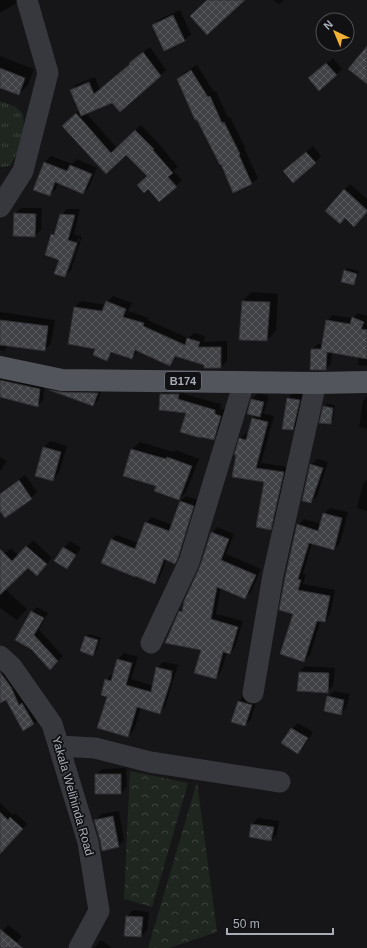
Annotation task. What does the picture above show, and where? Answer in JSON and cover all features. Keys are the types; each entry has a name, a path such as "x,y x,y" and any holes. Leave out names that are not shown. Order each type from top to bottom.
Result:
{"main road":[{"name":"B174","path":"0,367 62,380 316,383 367,382"}],"street":[{"path":"0,207 23,171 48,74 27,0"},
{"path":"151,643 189,562 244,382"},
{"path":"252,693 273,575 316,383"},
{"name":"Yakala Welihinda Road","path":"0,656 12,667 52,724 88,842 99,911 79,948"},
{"path":"59,746 95,748 150,762 280,782"}],"green space":[{"path":"0,101 16,107 23,114 25,139 10,166 0,167"},
{"path":"130,771 188,783 152,907 124,899"},
{"path":"197,782 217,932 169,948 148,948"}],"building":[{"path":"207,0 245,0 207,35 190,16"},
{"path":"173,15 185,41 164,51 152,25"},
{"path":"367,46 367,84 348,69"},
{"path":"143,52 161,76 120,112 112,103 81,116 70,90 89,82 94,94"},
{"path":"326,63 337,75 319,91 308,78"},
{"path":"0,68 25,78 19,95 0,88"},
{"path":"191,70 208,97 210,96 222,123 224,122 240,154 239,155 252,184 233,193 221,164 220,165 197,120 195,120 177,79"},
{"path":"76,113 111,153 135,130 154,149 153,150 173,173 168,177 177,187 159,202 148,189 144,193 137,185 147,176 126,155 106,174 62,126"},
{"path":"306,152 316,163 293,183 283,171"},
{"path":"44,162 67,171 70,165 92,174 83,194 55,182 50,196 33,190"},
{"path":"344,189 367,210 367,212 354,227 345,218 340,224 325,211"},
{"path":"14,213 36,214 35,237 13,236"},
{"path":"60,214 75,215 68,240 77,243 65,277 54,274 59,260 45,255 51,234 54,235"},
{"path":"344,270 357,274 354,285 341,282"},
{"path":"106,301 126,309 123,317 144,323 143,326 185,345 187,338 200,342 198,347 221,347 221,368 204,368 204,365 175,356 170,366 135,350 132,359 111,352 107,361 93,355 95,349 68,344 74,307 102,311"},
{"path":"242,301 270,302 267,341 239,340"},
{"path":"352,317 364,322 361,329 367,330 367,359 327,352 326,370 310,370 311,349 321,349 326,320 350,324"},
{"path":"0,320 48,326 45,351 0,345"},
{"path":"0,380 40,389 38,407 0,397"},
{"path":"49,390 62,392 98,393 93,406"},
{"path":"160,394 179,394 178,399 215,410 215,414 221,416 214,440 180,432 186,413 159,410"},
{"path":"287,398 300,400 293,430 282,429"},
{"path":"251,399 264,402 260,417 247,414"},
{"path":"323,406 333,408 331,424 319,423"},
{"path":"252,418 268,422 256,468 284,472 271,530 256,527 264,482 232,477 236,455 234,455 239,438 246,440"},
{"path":"43,447 61,452 53,481 35,476"},
{"path":"131,449 166,459 167,457 192,466 179,500 154,491 156,486 123,476"},
{"path":"310,464 323,468 311,503 302,501"},
{"path":"19,480 32,499 5,518 0,511 0,494"},
{"path":"180,501 194,506 175,564 164,559 155,584 101,563 111,539 135,549 145,522 169,531"},
{"path":"323,513 342,518 334,550 309,543 298,579 301,580 298,590 330,596 325,622 317,621 304,662 280,654 293,614 279,610 297,524 318,531"},
{"path":"211,532 229,539 221,560 256,575 245,599 217,587 211,619 238,627 230,654 223,652 216,679 194,673 201,650 165,643 179,611 182,612 184,601 200,566"},
{"path":"26,546 47,564 37,576 28,568 0,595 0,549 12,561"},
{"path":"63,547 76,555 67,569 54,561"},
{"path":"31,611 44,618 34,635 58,661 50,670 31,649 15,640"},
{"path":"85,636 98,640 93,656 80,651"},
{"path":"117,659 132,663 126,685 151,692 156,667 172,671 171,680 160,714 137,707 128,737 97,728 107,697 101,695 105,679 111,681"},
{"path":"0,672 11,687 19,705 22,703 34,724 23,731 6,700 0,703"},
{"path":"299,672 329,673 328,693 297,691"},
{"path":"327,696 344,700 341,715 324,711"},
{"path":"238,701 252,705 245,726 231,722"},
{"path":"291,728 308,738 298,754 281,743"},
{"path":"95,774 121,774 121,794 95,794"},
{"path":"0,812 8,820 10,817 23,829 0,854"},
{"path":"113,816 119,847 102,851 94,820"},
{"path":"251,824 274,827 271,841 249,837"},
{"path":"126,916 143,917 141,937 124,936"},
{"path":"0,929 23,948 0,948"}]}
